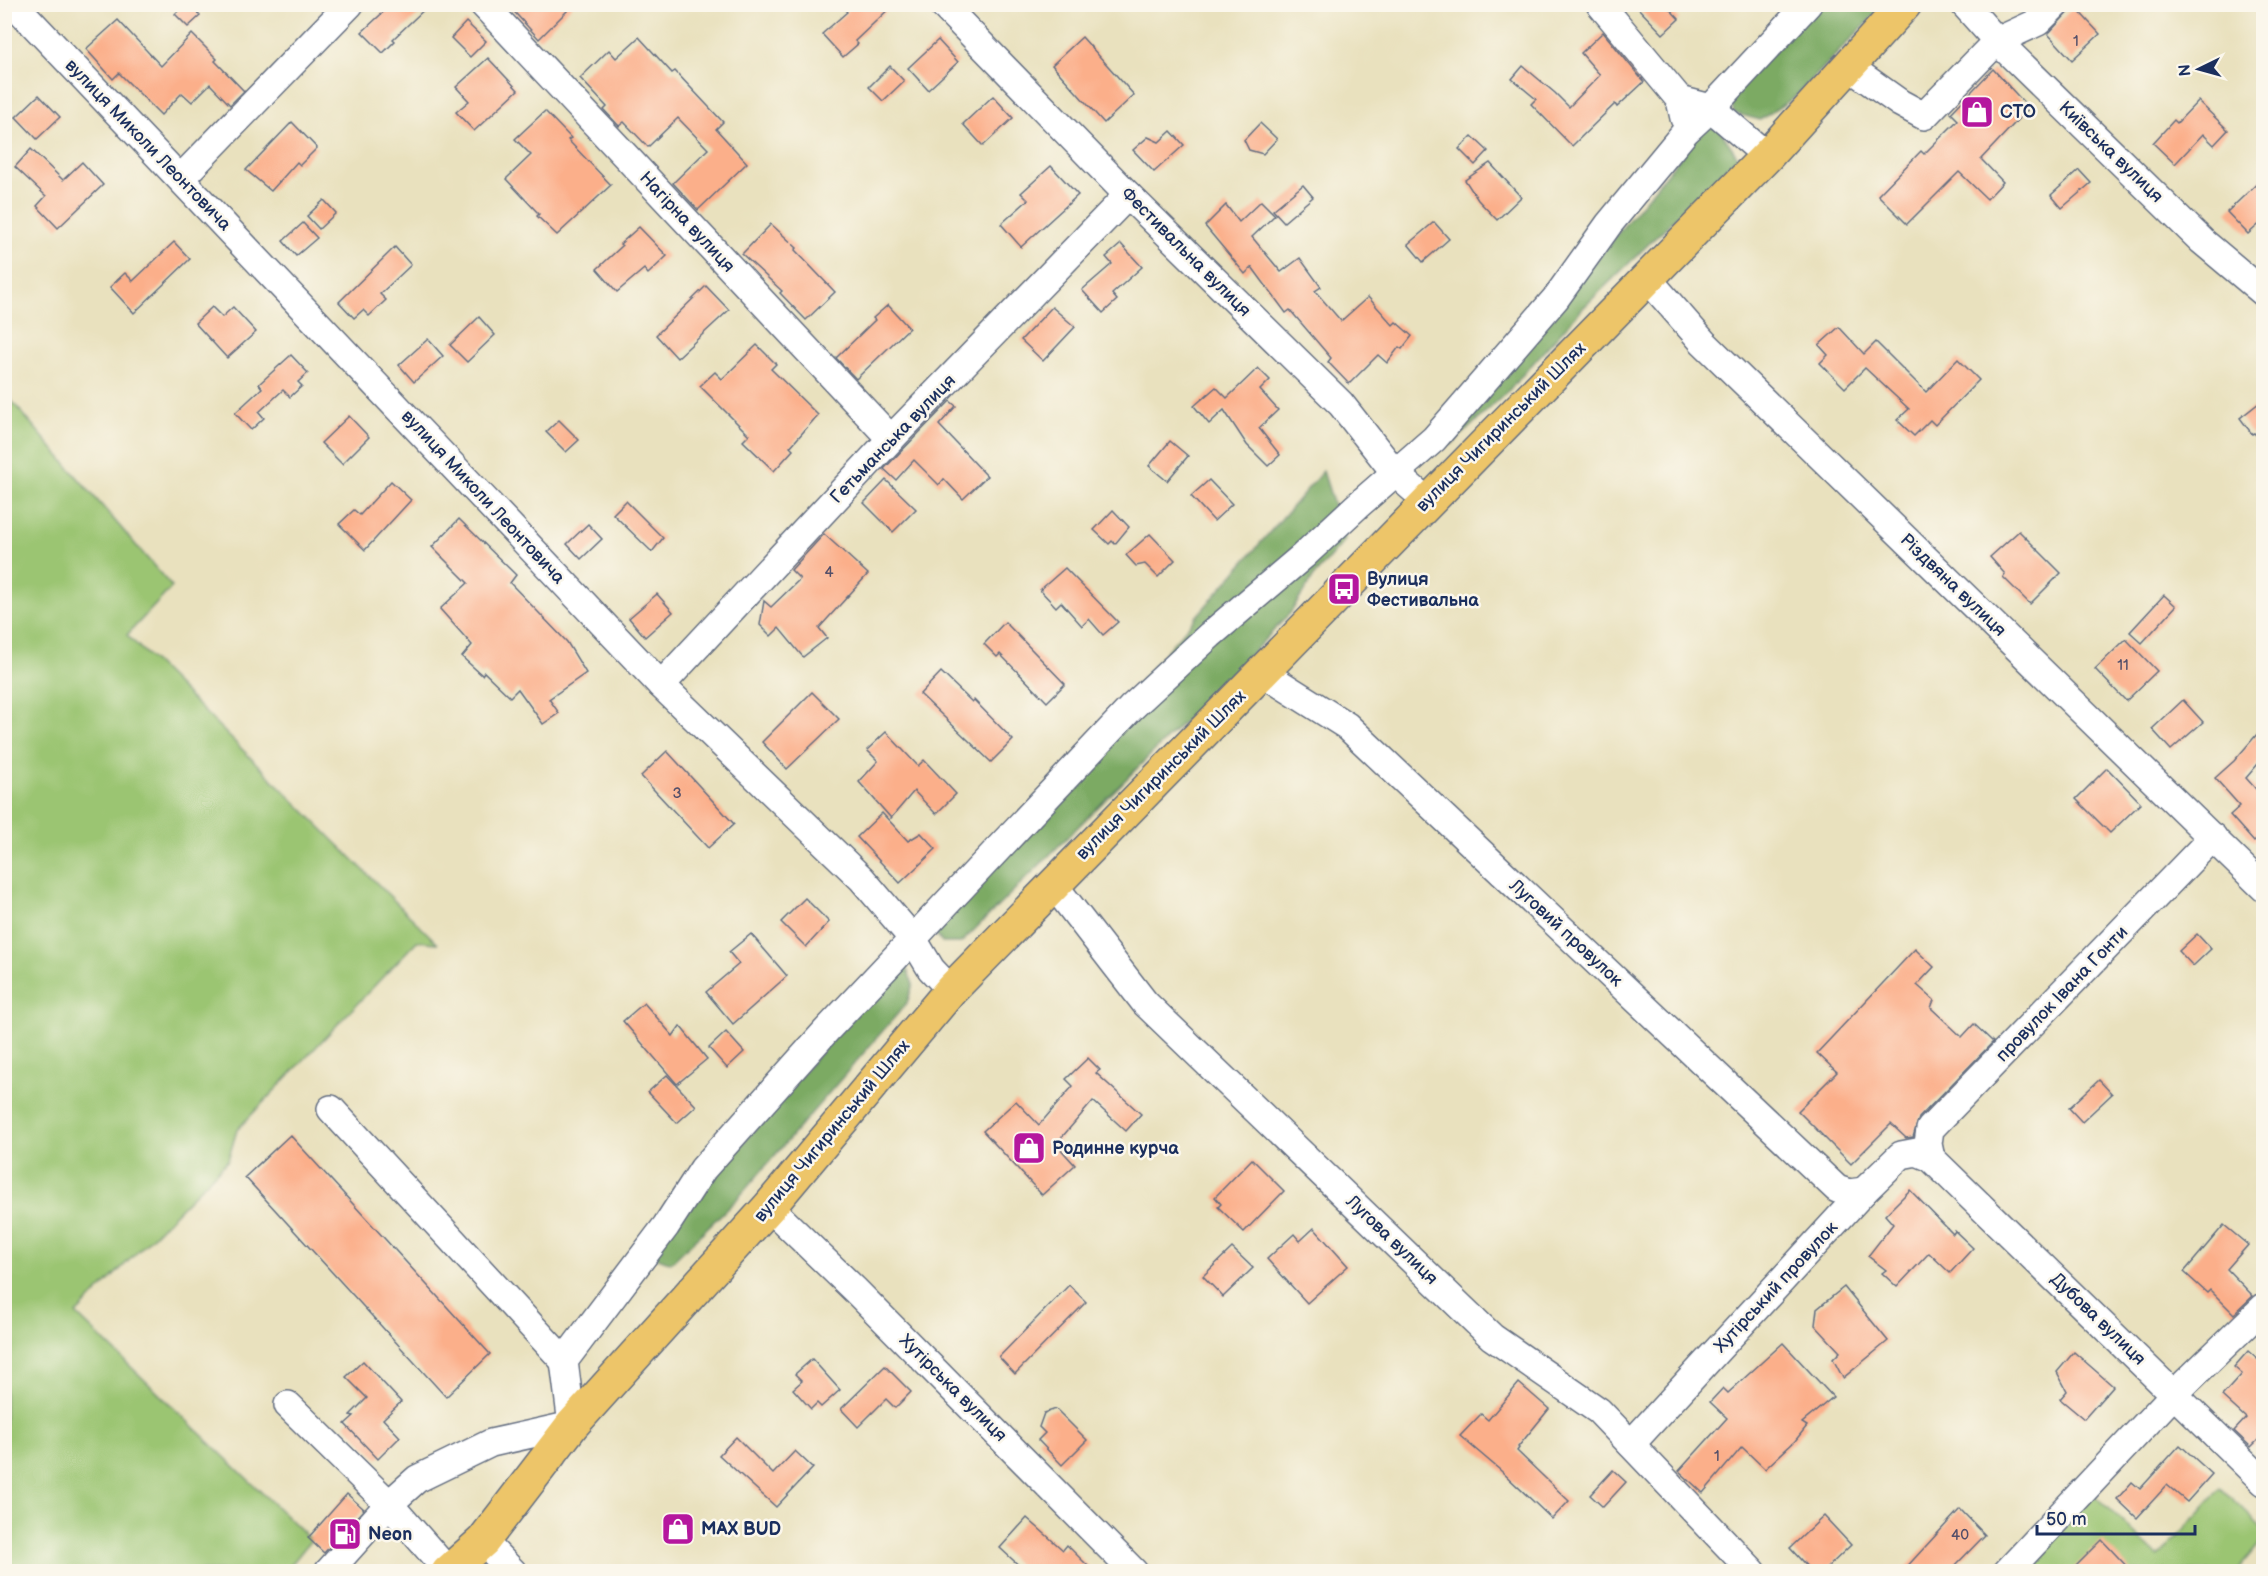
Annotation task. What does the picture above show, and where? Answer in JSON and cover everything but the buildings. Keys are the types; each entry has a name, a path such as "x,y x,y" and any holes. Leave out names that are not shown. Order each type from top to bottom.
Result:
{"main road":[{"name":"вулиця Чигиринський Шлях","path":"448,1571 483,1541 572,1425 769,1207 951,990 1767,156 1905,4"}],"street":[{"name":"вулиця Миколи Леонтовича","path":"14,4 661,685 862,879 913,939 931,969 951,990"},
{"path":"180,178 350,4"},
{"name":"Нагірна вулиця","path":"483,4 891,439"},
{"name":"Фестивальна вулиця","path":"942,4 1128,195 1341,404 1396,474 1427,501"},
{"path":"1600,4 1680,100 1686,131"},
{"path":"564,1361 666,1226 703,1168 826,1031 1131,708 1210,635 1434,439 1557,298 1609,224 1686,131 1711,108 1809,4"},
{"name":"Київська вулиця","path":"1964,4 1997,41 2202,241 2264,293"},
{"path":"1848,66 1900,103 1924,116 1997,41 2038,22 2056,4"},
{"path":"1680,100 1711,108 1767,156"},
{"name":"Гетьманська вулиця","path":"661,685 891,439 1128,195"},
{"name":"Різдвяна вулиця","path":"1647,278 1703,342 2264,888"},
{"name":"Луговий провулок","path":"1263,673 1347,726 1837,1189 1849,1193 1864,1191"},
{"name":"провулок Івана Гонти","path":"1931,1158 1928,1143 1930,1129 2213,837"},
{"name":"Лугова вулиця","path":"1053,884 1145,1003 1492,1337 1599,1411 1753,1572"},
{"path":"328,1572 389,1504 417,1479 491,1443 572,1425 564,1361 331,1109"},
{"name":"Хутірський провулок","path":"1631,1444 1864,1191 1901,1155 1917,1152 1931,1158"},
{"name":"Дубова вулиця","path":"1931,1158 2264,1482"},
{"name":"Хутірська вулиця","path":"769,1207 856,1291 1134,1572"},
{"path":"2007,1572 2175,1393 2264,1307"},
{"path":"288,1405 389,1504 448,1571"},
{"path":"483,1541 513,1572"}],"green space":[{"path":"1818,5 1884,5 1795,97 1760,120 1734,113 1730,97"},
{"path":"1712,118 1738,157 1581,310 1509,390 1451,445 1494,385"},
{"path":"4,392 172,587 127,635 437,943 417,941 237,1130 228,1160 76,1314 311,1540 286,1571 5,1571"},
{"path":"1323,471 1345,540 1314,576 1291,612 1237,669 961,943 942,943 929,924"},
{"path":"902,957 913,984 907,1003 738,1198 671,1263 648,1254"},
{"path":"2221,1488 2263,1529 2263,1540 2237,1571 2016,1572 2093,1494 2159,1557"}],"place":[{"name":"СТО","path":"1977,112"},
{"name":"Вулиця Фестивальна","path":"1344,589"},
{"name":"Родинне курча","path":"1029,1148"},
{"name":"MAX BUD","path":"678,1529"},
{"name":"Neon","path":"345,1534"}]}
